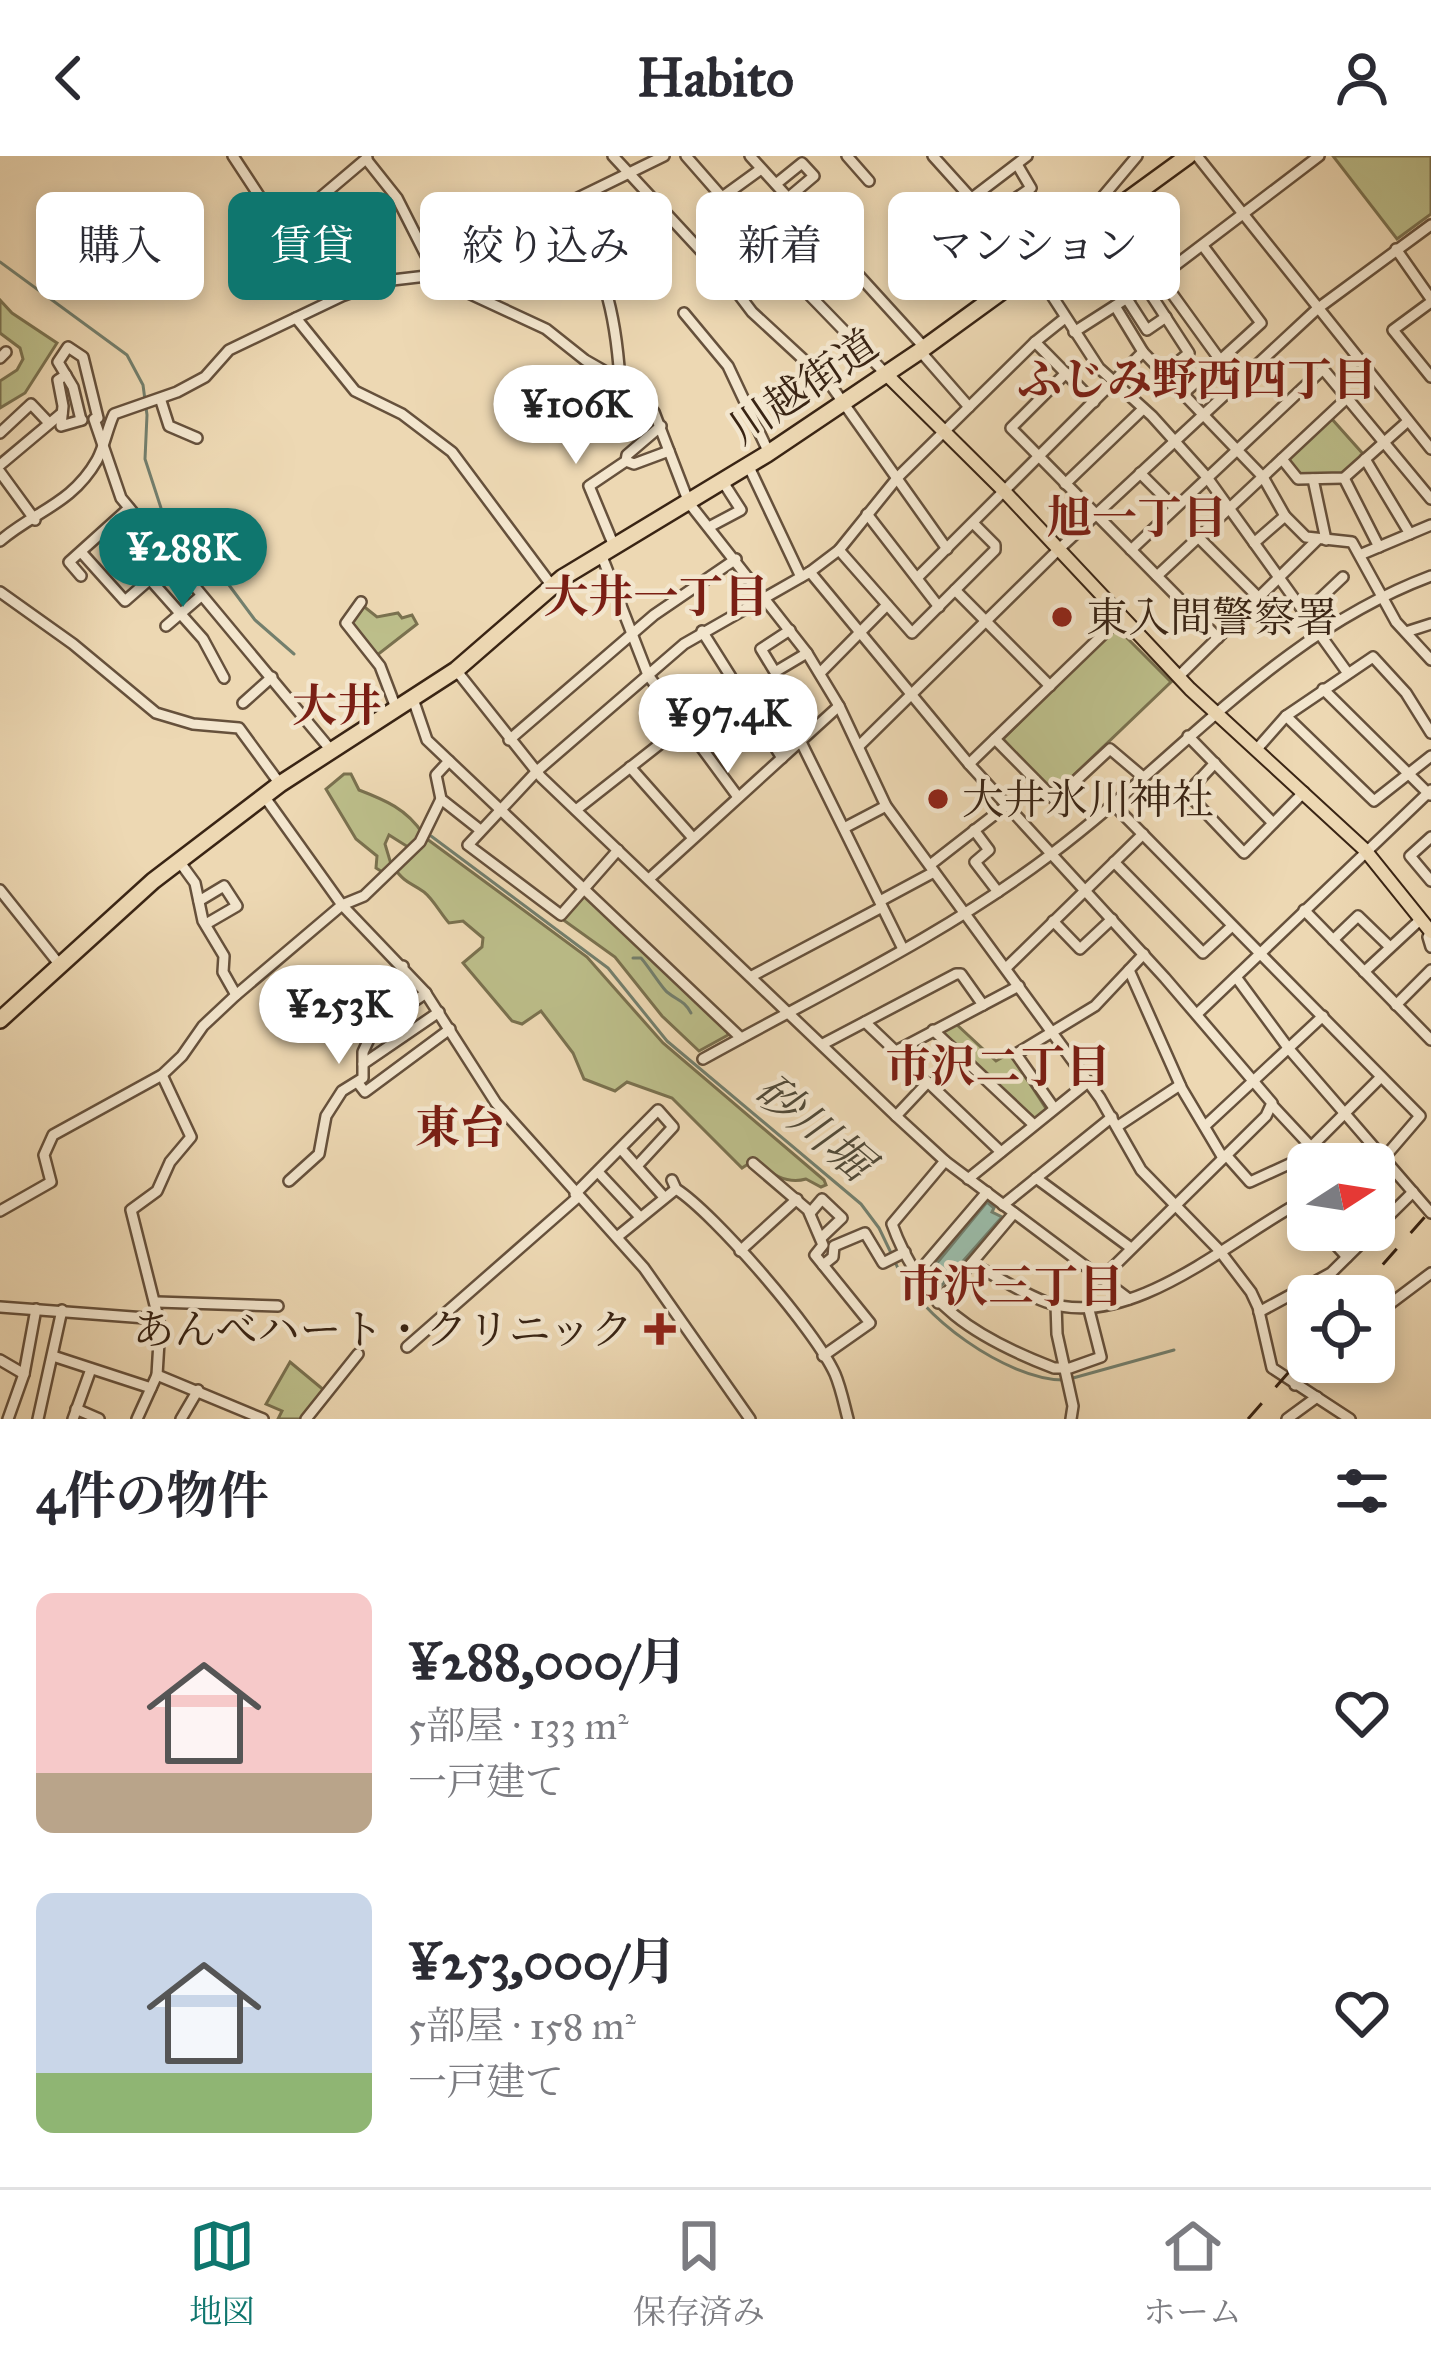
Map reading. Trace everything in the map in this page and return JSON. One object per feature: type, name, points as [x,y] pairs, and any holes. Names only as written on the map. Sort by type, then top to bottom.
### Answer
[{"type":"highway","name":"川越街道","points":[[1141,192],[1193,156]]},
{"type":"highway","name":"川越街道","points":[[0,1020],[179,861],[263,796],[456,670],[552,586],[769,453],[990,300]]},
{"type":"main road","points":[[886,374],[1214,713],[1365,850],[1428,928]]},
{"type":"street","points":[[233,156],[273,217],[315,202],[368,158],[397,198],[420,245]]},
{"type":"street","points":[[613,156],[752,312],[796,349],[844,402],[947,549]]},
{"type":"street","points":[[593,192],[664,156]]},
{"type":"street","points":[[686,156],[716,192]]},
{"type":"street","points":[[750,156],[783,192]]},
{"type":"street","points":[[847,156],[868,181]]},
{"type":"street","points":[[933,156],[966,192]]},
{"type":"street","points":[[981,192],[1027,156]]},
{"type":"street","points":[[1107,192],[1137,156]]},
{"type":"street","points":[[1193,156],[1431,449]]},
{"type":"street","points":[[1180,262],[1319,156]]},
{"type":"street","points":[[776,184],[802,163],[814,176],[795,192]]},
{"type":"street","points":[[1018,166],[1031,188],[1025,192]]},
{"type":"street","points":[[729,192],[761,169]]},
{"type":"street","points":[[859,746],[1059,549],[1317,309],[1431,225]]},
{"type":"street","points":[[1184,394],[1261,323],[1203,245]]},
{"type":"street","points":[[1396,249],[1431,300],[1394,331],[1431,377]]},
{"type":"street","points":[[0,541],[81,483],[114,414],[158,401],[205,377],[229,350],[296,318],[374,284],[420,277]]},
{"type":"street","points":[[864,284],[969,406]]},
{"type":"street","points":[[486,300],[546,329],[620,380],[654,412],[689,502],[820,673],[886,806],[1088,1082],[1142,1170],[1219,1250],[1251,1292],[1274,1372],[1350,1419]]},
{"type":"street","points":[[611,300],[620,380]]},
{"type":"street","points":[[817,300],[886,374]]},
{"type":"street","points":[[1054,300],[1113,384],[1206,476],[1347,672]]},
{"type":"street","points":[[1073,332],[1126,300]]},
{"type":"street","points":[[1128,300],[1147,330],[1166,317]]},
{"type":"street","points":[[1155,300],[1190,353],[1164,373]]},
{"type":"street","points":[[1177,300],[1220,360]]},
{"type":"street","points":[[1115,307],[1143,352],[1263,477],[1285,516],[1306,537],[1352,542],[1406,632],[1431,660]]},
{"type":"street","points":[[684,313],[728,366],[769,453]]},
{"type":"street","points":[[296,318],[355,392],[402,414],[452,452],[552,586]]},
{"type":"street","points":[[618,850],[561,915],[469,848],[479,829],[537,771],[648,675],[702,632],[839,550],[898,477],[1065,318]]},
{"type":"street","points":[[1035,342],[1094,402]]},
{"type":"street","points":[[81,420],[73,387],[65,372],[58,362],[68,347],[83,357],[85,365],[89,383],[98,418],[61,426],[58,380],[65,372],[85,365]]},
{"type":"street","points":[[916,578],[1143,352]]},
{"type":"street","points":[[1131,550],[1323,369],[1431,499]]},
{"type":"street","points":[[1066,373],[1011,428],[1218,638]]},
{"type":"street","points":[[73,387],[89,383]]},
{"type":"street","points":[[1157,576],[1347,398]]},
{"type":"street","points":[[158,401],[169,426],[197,438]]},
{"type":"street","points":[[79,406],[94,402]]},
{"type":"street","points":[[0,433],[31,404],[49,423]]},
{"type":"street","points":[[1065,484],[1143,409]]},
{"type":"street","points":[[34,520],[0,468],[62,413]]},
{"type":"street","points":[[94,419],[112,478],[129,508],[330,749]]},
{"type":"street","points":[[1282,459],[1298,479],[1344,478],[1408,421]]},
{"type":"street","points":[[661,426],[626,461],[589,486],[630,636],[648,675],[738,797]]},
{"type":"street","points":[[626,461],[634,464],[669,451]]},
{"type":"street","points":[[1366,459],[1410,533]]},
{"type":"street","points":[[749,466],[805,574],[1309,1143]]},
{"type":"street","points":[[1140,472],[1174,507]]},
{"type":"street","points":[[1344,478],[1379,547]]},
{"type":"street","points":[[1312,479],[1322,540]]},
{"type":"street","points":[[709,527],[741,510],[723,482]]},
{"type":"street","points":[[81,576],[69,562],[129,508]]},
{"type":"street","points":[[868,514],[939,607]]},
{"type":"street","points":[[1254,543],[1285,516]]},
{"type":"street","points":[[839,550],[911,633],[996,549],[974,523]]},
{"type":"street","points":[[1362,554],[1431,525]]},
{"type":"street","points":[[106,530],[203,639],[224,678]]},
{"type":"street","points":[[1198,538],[1259,598]]},
{"type":"street","points":[[1178,677],[1322,540]]},
{"type":"street","points":[[82,552],[125,601],[149,580]]},
{"type":"street","points":[[509,740],[682,594],[736,560]]},
{"type":"street","points":[[704,1059],[965,914],[1053,853],[1214,713],[1318,632],[1431,575]]},
{"type":"street","points":[[1305,614],[1342,577]]},
{"type":"street","points":[[955,590],[1050,686]]},
{"type":"street","points":[[0,592],[74,644],[156,713],[193,724],[239,728],[280,784]]},
{"type":"street","points":[[166,626],[201,596]]},
{"type":"street","points":[[361,602],[346,623],[380,666],[396,708]]},
{"type":"street","points":[[820,673],[887,605]]},
{"type":"street","points":[[969,764],[1121,616]]},
{"type":"street","points":[[1406,632],[1431,624]]},
{"type":"street","points":[[790,630],[761,650],[775,672],[807,653]]},
{"type":"street","points":[[702,632],[782,758]]},
{"type":"street","points":[[1256,750],[1286,716],[1370,658],[1376,658],[1406,693],[1431,734]]},
{"type":"street","points":[[456,670],[537,771],[896,1116],[968,1179],[1129,1298]]},
{"type":"street","points":[[243,703],[272,676]]},
{"type":"street","points":[[1197,1014],[1430,793],[1323,689]]},
{"type":"street","points":[[412,699],[427,740],[741,1038]]},
{"type":"street","points":[[649,880],[838,706]]},
{"type":"street","points":[[1286,716],[1374,801],[1431,756]]},
{"type":"street","points":[[576,810],[683,725]]},
{"type":"street","points":[[1188,736],[1273,823]]},
{"type":"street","points":[[994,739],[1055,800],[1110,749],[1143,777]]},
{"type":"street","points":[[801,742],[903,949]]},
{"type":"street","points":[[2,1207],[51,1182],[44,1155],[53,1135],[162,1075],[236,995],[342,905],[364,896],[420,842],[441,799],[436,776],[449,761]]},
{"type":"street","points":[[1215,763],[1187,790],[1188,795],[1244,853],[1304,792]]},
{"type":"street","points":[[630,767],[693,838]]},
{"type":"street","points":[[263,796],[342,905],[426,993],[496,1103],[655,1282],[750,1419]]},
{"type":"street","points":[[441,799],[479,829]]},
{"type":"street","points":[[1112,803],[1420,1116],[1395,1143]]},
{"type":"street","points":[[752,976],[881,904],[1007,805]]},
{"type":"street","points":[[844,828],[886,806]]},
{"type":"street","points":[[974,830],[989,850],[974,862],[998,892]]},
{"type":"street","points":[[1006,968],[1143,834]]},
{"type":"street","points":[[1431,837],[1410,856],[1431,881]]},
{"type":"street","points":[[179,861],[195,883],[206,924],[224,956],[223,972],[236,995]]},
{"type":"street","points":[[1114,862],[1203,953],[1232,926]]},
{"type":"street","points":[[199,901],[224,886],[237,906],[206,924]]},
{"type":"street","points":[[0,890],[59,964]]},
{"type":"street","points":[[1304,910],[1431,1040]]},
{"type":"street","points":[[1333,940],[1358,916],[1390,947]]},
{"type":"street","points":[[1053,921],[1080,949],[1112,920]]},
{"type":"street","points":[[1364,972],[1390,947],[1428,928],[1431,947]]},
{"type":"street","points":[[1054,1108],[1016,1054],[1095,1006],[1144,954]]},
{"type":"street","points":[[289,1181],[319,1154],[326,1116],[342,1091],[363,1078],[363,1052],[389,989],[404,966]]},
{"type":"street","points":[[1129,970],[1180,1085],[1224,1157],[1250,1182],[1287,1166]]},
{"type":"street","points":[[1396,1005],[1431,970]]},
{"type":"street","points":[[823,1045],[958,974],[983,1005]]},
{"type":"street","points":[[1236,976],[1366,1143]]},
{"type":"street","points":[[1419,982],[1431,994]]},
{"type":"street","points":[[896,1051],[1019,986]]},
{"type":"street","points":[[376,1028],[426,993]]},
{"type":"street","points":[[363,1064],[439,1012]]},
{"type":"street","points":[[1206,1125],[1323,1016]]},
{"type":"street","points":[[865,1022],[1001,1152]]},
{"type":"street","points":[[358,1083],[364,1092],[450,1028]]},
{"type":"street","points":[[934,1030],[1034,1125]]},
{"type":"street","points":[[137,1419],[157,1375],[159,1319],[131,1210],[157,1191],[170,1162],[191,1137],[162,1075]]},
{"type":"street","points":[[1315,1143],[1382,1077]]},
{"type":"street","points":[[896,1116],[928,1082]]},
{"type":"street","points":[[968,1179],[1088,1082]]},
{"type":"street","points":[[1003,1204],[1115,1121],[1180,1085]]},
{"type":"street","points":[[1102,1278],[1272,1105]]},
{"type":"street","points":[[407,1347],[576,1195],[658,1110],[673,1127],[637,1166]]},
{"type":"street","points":[[621,1149],[664,1198]]},
{"type":"street","points":[[945,1161],[892,1224],[902,1253],[938,1303],[1001,1343],[1065,1371],[1101,1357],[1088,1306]]},
{"type":"street","points":[[753,1163],[810,1213],[823,1245],[815,1255],[870,1323],[823,1356]]},
{"type":"street","points":[[598,1172],[640,1217]]},
{"type":"street","points":[[1395,1176],[1429,1205]]},
{"type":"street","points":[[1036,1178],[1131,1248]]},
{"type":"street","points":[[616,1237],[674,1185],[779,1293],[834,1370],[848,1419]]},
{"type":"street","points":[[916,1276],[987,1192]]},
{"type":"street","points":[[1259,1312],[1313,1285],[1413,1192]]},
{"type":"street","points":[[740,1251],[797,1199]]},
{"type":"street","points":[[810,1213],[822,1199],[842,1218],[821,1238]]},
{"type":"street","points":[[971,1264],[1056,1304],[1088,1306],[1151,1293],[1287,1210]]},
{"type":"street","points":[[938,1303],[1014,1213]]},
{"type":"street","points":[[823,1265],[833,1257],[834,1246],[865,1233],[886,1262],[902,1253]]},
{"type":"street","points":[[1341,1251],[1347,1257]]},
{"type":"street","points":[[1395,1300],[1428,1275],[1431,1289]]},
{"type":"street","points":[[157,1302],[278,1306]]},
{"type":"street","points":[[1056,1304],[1071,1419]]},
{"type":"street","points":[[8,1419],[24,1374],[36,1309]]},
{"type":"street","points":[[1,1311],[62,1310],[159,1319]]},
{"type":"street","points":[[38,1419],[62,1310]]},
{"type":"street","points":[[306,1419],[358,1354]]},
{"type":"street","points":[[53,1356],[151,1388]]},
{"type":"street","points":[[0,1360],[24,1374]]},
{"type":"street","points":[[91,1369],[75,1414],[99,1419]]},
{"type":"street","points":[[157,1375],[263,1419]]},
{"type":"street","points":[[182,1419],[198,1390]]},
{"type":"street","points":[[1287,1419],[1317,1397]]},
{"type":"street","points":[[222,1419],[230,1404]]},
{"type":"green space","points":[[1333,156],[1431,156],[1431,214],[1397,239]]},
{"type":"green space","points":[[0,300],[57,343],[25,393],[0,408],[0,381],[17,370],[23,359],[20,348],[0,333]]},
{"type":"green space","points":[[1331,418],[1364,455],[1343,475],[1301,476],[1287,460]]},
{"type":"green space","points":[[362,605],[377,617],[412,615],[417,624],[376,656],[350,625]]},
{"type":"green space","points":[[1116,627],[1171,682],[1054,794],[1003,739]]},
{"type":"green space","points":[[344,774],[351,774],[359,790],[403,812],[423,834],[408,847],[389,835],[385,844],[391,864],[384,873],[376,868],[377,856],[356,839],[326,789]]},
{"type":"green space","points":[[427,839],[587,957],[663,1043],[826,1185],[785,1179],[754,1160],[742,1168],[672,1098],[627,1082],[615,1091],[584,1079],[573,1053],[541,1011],[522,1024],[512,1021],[463,963],[482,947],[483,938],[463,921],[449,923],[427,895],[394,868]]},
{"type":"green space","points":[[582,893],[728,1035],[699,1051],[662,1016],[615,957],[562,919]]},
{"type":"green space","points":[[955,1023],[996,1061],[1010,1053],[1047,1110],[1035,1120],[941,1031]]},
{"type":"green space","points":[[290,1362],[325,1391],[303,1419],[278,1419],[282,1411],[266,1404]]},
{"type":"shaded area","points":[[987,1202],[1002,1217],[934,1294],[923,1280]]},
{"type":"waterway","name":"砂川堀","points":[[0,262],[127,355],[143,385],[145,459],[161,508],[191,550],[220,573],[255,620],[294,654]]},
{"type":"waterway","name":"砂川堀","points":[[431,836],[608,968],[667,1041],[861,1204],[892,1255]]},
{"type":"waterway","points":[[633,958],[641,958],[665,990],[691,1013]]},
{"type":"waterway","name":"砂川堀","points":[[896,1264],[923,1304],[966,1341],[1016,1369],[1063,1380]]},
{"type":"waterway","name":"砂川堀","points":[[1073,1378],[1174,1350]]},
{"type":"railway","points":[[1374,1275],[1431,1210]]},
{"type":"railway","points":[[1248,1419],[1287,1374]]},
{"type":"place","name":"東入間警察署","points":[[1062,617]]},
{"type":"place","name":"大井氷川神社","points":[[938,799]]},
{"type":"place","name":"あんべハート・クリニック","points":[[660,1329]]},
{"type":"district","name":"ふじみ野西四丁目","points":[[1197,379]]},
{"type":"district","name":"旭一丁目","points":[[1137,517]]},
{"type":"district","name":"大井一丁目","points":[[656,596]]},
{"type":"district","name":"大井","points":[[337,705]]},
{"type":"district","name":"市沢二丁目","points":[[998,1066]]},
{"type":"district","name":"東台","points":[[460,1127]]},
{"type":"district","name":"市沢三丁目","points":[[1011,1286]]}]
